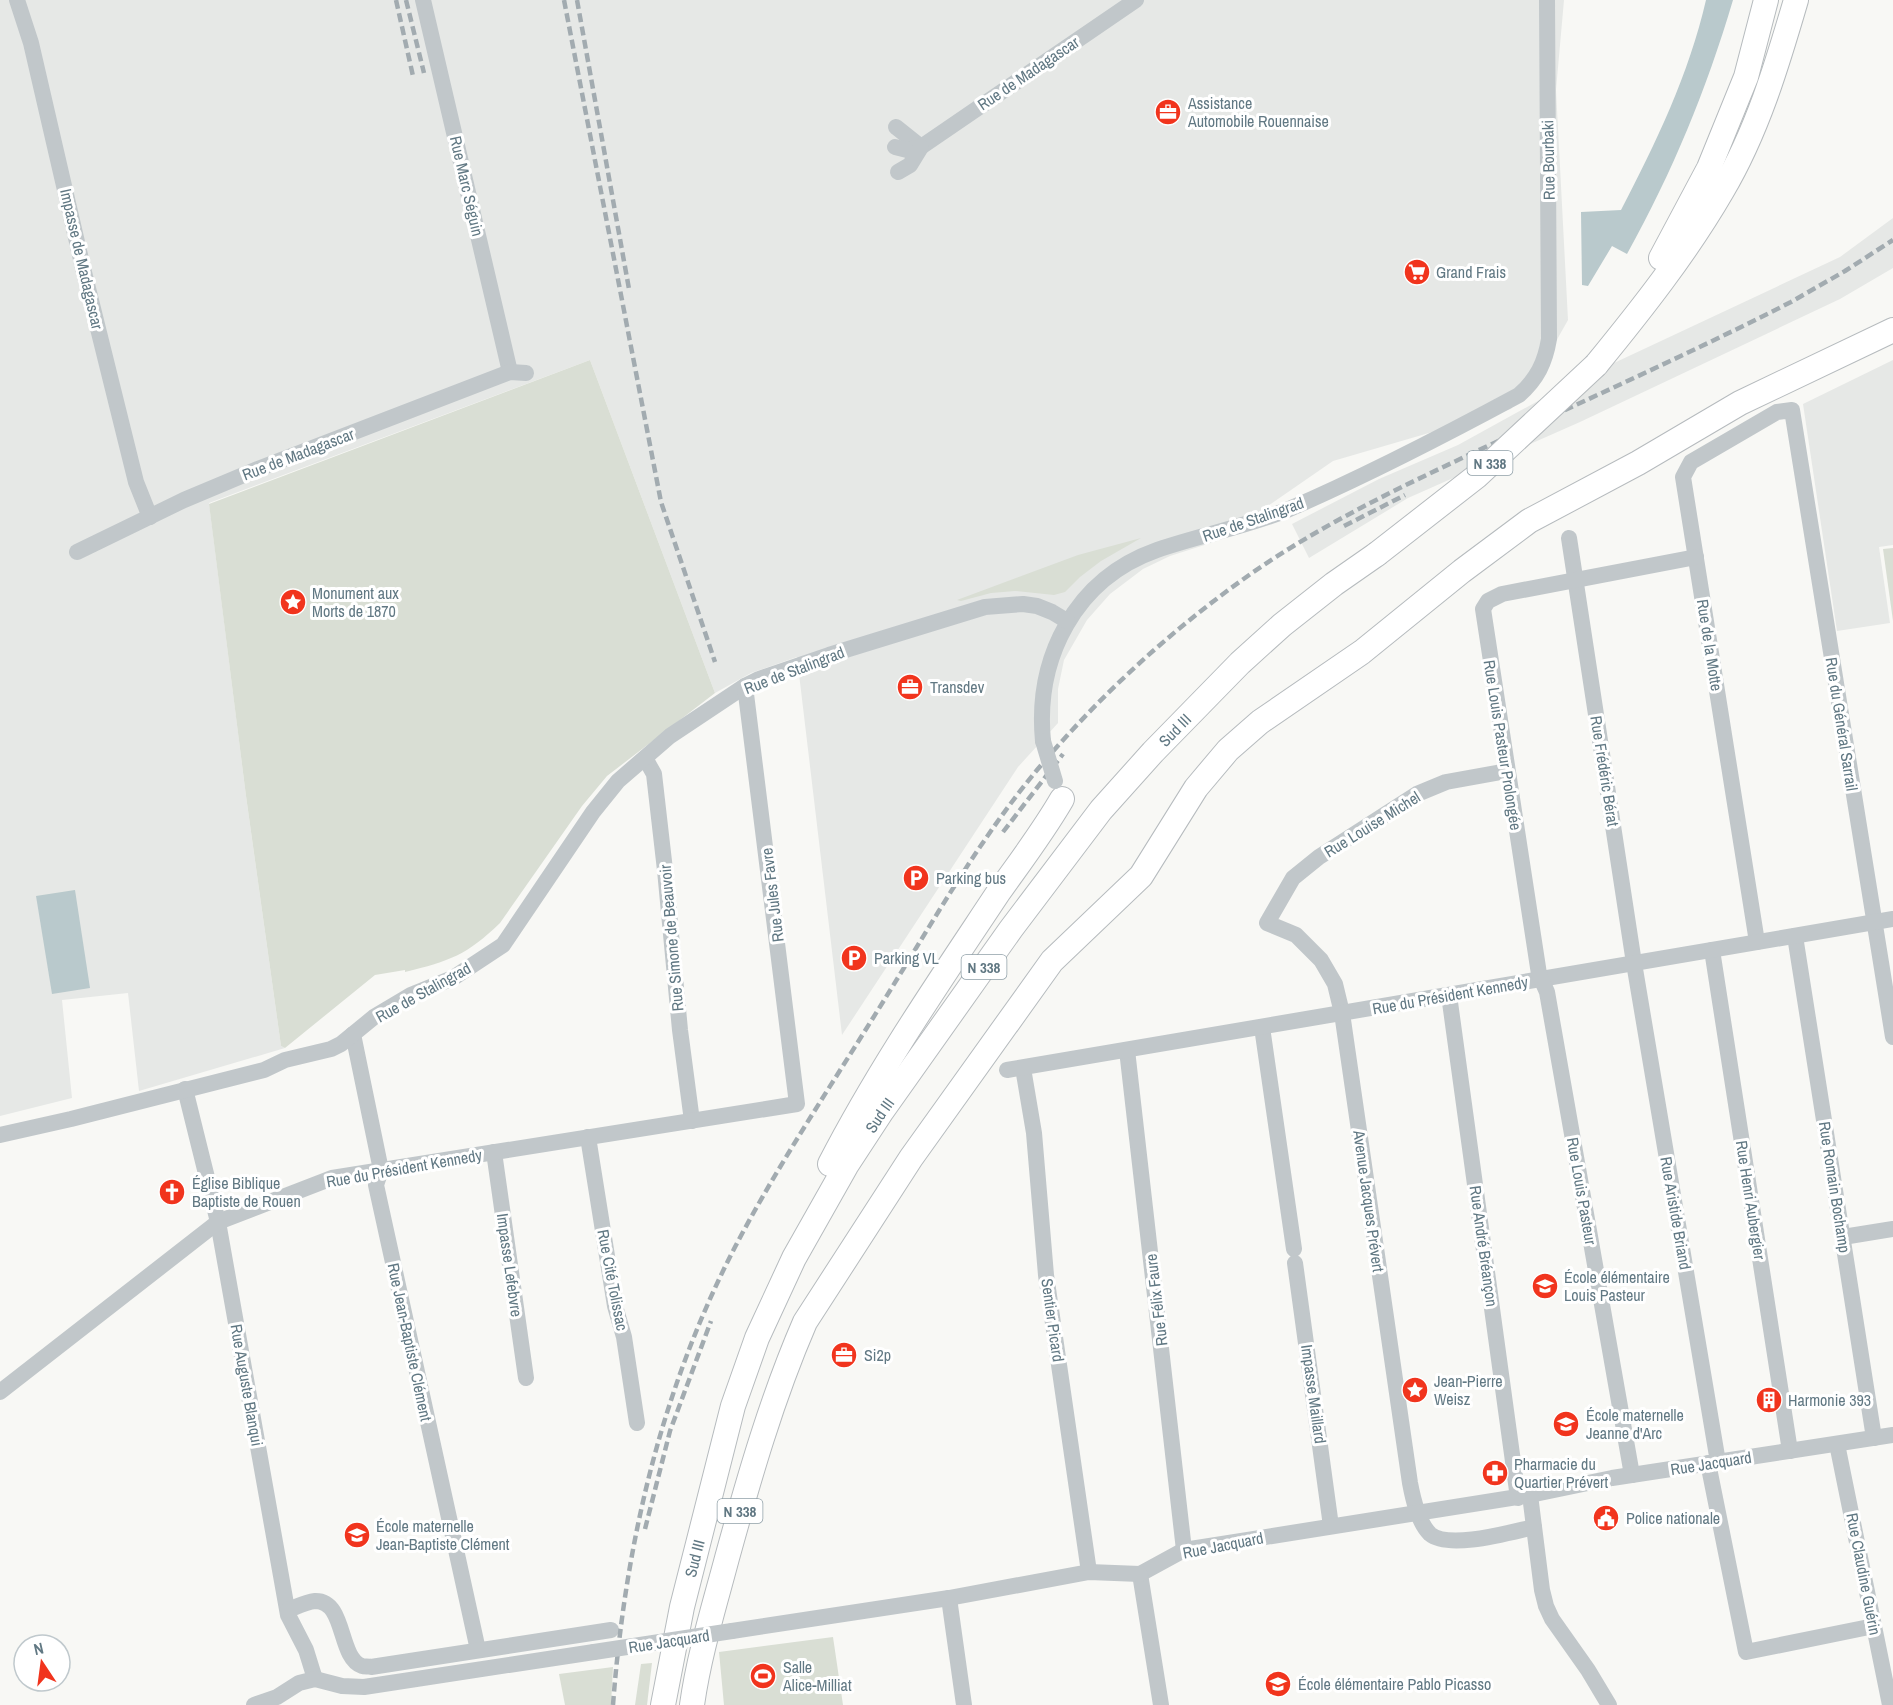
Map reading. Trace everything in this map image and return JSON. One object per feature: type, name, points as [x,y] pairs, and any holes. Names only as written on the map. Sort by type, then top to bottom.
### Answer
[{"type":"highway","points":[[1596,365],[1623,316],[1670,245],[1709,168],[1746,77],[1766,0]]},
{"type":"highway","name":"N 338","points":[[1596,365],[1670,273],[1723,190],[1746,144],[1774,74],[1796,0]]},
{"type":"highway","name":"Sud III","points":[[692,1705],[697,1670],[745,1494],[793,1349],[805,1322],[911,1158],[1052,961],[1141,876],[1196,788],[1228,750],[1269,716],[1362,652],[1462,571],[1529,521],[1638,463],[1740,403],[1893,330]]},
{"type":"highway","name":"Sud III","points":[[663,1705],[682,1607],[733,1406],[757,1338],[794,1258],[846,1166],[882,1111],[1011,929],[1101,810],[1153,752],[1240,663],[1282,625],[1477,476],[1596,365]]},
{"type":"highway","points":[[794,1258],[813,1198],[867,1095],[999,892],[1050,820],[1059,790]]},
{"type":"street","name":"Impasse de Madagascar","points":[[17,0],[32,44],[83,268],[136,482],[150,517]]},
{"type":"street","name":"Rue Marc Séguin","points":[[423,0],[518,373]]},
{"type":"street","name":"Rue de Madagascar","points":[[898,172],[910,165],[921,147],[1136,0]]},
{"type":"street","name":"Rue Bourbaki","points":[[1547,0],[1550,320]]},
{"type":"street","points":[[896,127],[921,147]]},
{"type":"street","points":[[895,147],[907,150],[921,147]]},
{"type":"street","name":"Rue de Stalingrad","points":[[0,1135],[264,1070],[285,1060],[331,1049],[341,1044],[374,1017],[411,995],[453,978],[504,945],[593,812],[618,781],[670,736],[745,686],[829,655],[985,608],[1023,604],[1037,606],[1067,621],[1076,608],[1096,589],[1118,570],[1139,558],[1156,550],[1260,520],[1301,504],[1520,395],[1541,370],[1547,351],[1550,320]]},
{"type":"street","name":"Rue de Madagascar","points":[[76,552],[258,469],[518,373]]},
{"type":"street","name":"Rue de la Motte","points":[[1757,942],[1683,477],[1690,462],[1778,412],[1792,410]]},
{"type":"street","name":"Rue du Général Sarrail","points":[[1792,410],[1893,1037]]},
{"type":"street","name":"Rue Frédéric Bérat","points":[[1569,538],[1634,963]]},
{"type":"street","points":[[1576,579],[1696,557]]},
{"type":"street","name":"Rue Louis Pasteur Prolongée","points":[[1540,980],[1483,609],[1488,601],[1502,594],[1576,579]]},
{"type":"street","points":[[1059,790],[1043,741],[1041,706],[1054,650],[1067,621]]},
{"type":"street","name":"Rue Jules Favre","points":[[745,686],[797,1104]]},
{"type":"street","name":"Rue Simone de Beauvoir","points":[[645,758],[654,774],[680,1030],[692,1120]]},
{"type":"street","name":"Rue Louise Michel","points":[[1267,923],[1293,878],[1319,857],[1417,794],[1446,782],[1507,771]]},
{"type":"street","name":"Rue du Président Kennedy","points":[[1015,1069],[1893,919]]},
{"type":"street","name":"Avenue Jacques Prévert","points":[[1267,923],[1296,935],[1321,960],[1335,984],[1342,1013],[1408,1471],[1418,1512],[1428,1532],[1436,1538],[1446,1540],[1482,1537],[1534,1527]]},
{"type":"street","name":"Rue Romain Bochamp","points":[[1795,936],[1874,1438]]},
{"type":"street","name":"Rue Henri Aubergier","points":[[1712,950],[1790,1451]]},
{"type":"street","name":"Rue Aristide Briand","points":[[1634,963],[1713,1463],[1746,1652],[1874,1626]]},
{"type":"street","name":"Rue Louis Pasteur","points":[[1540,980],[1547,992],[1632,1475]]},
{"type":"street","name":"Rue André Bréançon","points":[[1449,995],[1524,1497]]},
{"type":"street","name":"Impasse Maillard","points":[[1262,1027],[1331,1526]]},
{"type":"street","name":"Rue Jean-Baptiste Clément","points":[[353,1034],[381,1170],[376,1185],[478,1650]]},
{"type":"street","name":"Rue Félix Faure","points":[[1127,1050],[1184,1550]]},
{"type":"street","name":"Sentier Picard","points":[[1015,1069],[1034,1133],[1046,1275],[1089,1572]]},
{"type":"street","name":"Rue Auguste Blanqui","points":[[185,1089],[218,1222],[288,1610],[306,1650],[315,1679]]},
{"type":"street","name":"Rue du Président Kennedy","points":[[0,1392],[218,1222],[332,1178],[797,1104]]},
{"type":"street","name":"Rue Cité Tolissac","points":[[588,1137],[615,1306],[624,1337],[637,1423]]},
{"type":"street","name":"Impasse Lefebvre","points":[[494,1152],[526,1378]]},
{"type":"street","points":[[1843,1237],[1893,1229]]},
{"type":"street","name":"Rue Jacquard","points":[[1524,1497],[1632,1475],[1893,1435]]},
{"type":"street","name":"Rue Claudine Guérin","points":[[1837,1444],[1890,1705]]},
{"type":"street","points":[[1418,1512],[1524,1497],[1534,1527],[1546,1606],[1552,1619],[1588,1670],[1609,1705]]},
{"type":"street","name":"Rue Jacquard","points":[[315,1679],[342,1686],[364,1688],[949,1598],[1089,1572],[1140,1574],[1184,1550],[1418,1512]]},
{"type":"street","points":[[1140,1574],[1161,1705]]},
{"type":"street","points":[[949,1598],[964,1705]]},
{"type":"street","points":[[288,1610],[316,1601],[326,1604],[333,1611],[353,1660],[361,1666],[611,1630]]},
{"type":"street","points":[[1588,1670],[1620,1705]]},
{"type":"street","points":[[254,1705],[277,1697],[299,1683],[315,1679]]},
{"type":"shaded area","points":[[0,0],[1564,0],[1556,90],[1568,320],[1541,368],[1511,409],[1333,461],[1217,541],[1170,556],[1143,569],[1110,594],[1087,620],[1064,660],[1058,689],[1058,723],[1018,767],[842,1035],[797,657],[751,673],[715,693],[590,360],[209,503],[246,796],[281,1046],[285,1048],[139,1091],[128,993],[62,1000],[72,1098],[0,1116]]},
{"type":"shaded area","points":[[1706,0],[1733,0],[1712,66],[1674,161],[1627,254],[1612,246],[1588,286],[1582,285],[1581,212],[1621,210],[1647,159],[1681,81]]},
{"type":"shaded area","points":[[1893,218],[1893,268],[1840,299],[1580,422],[1408,498],[1309,558],[1292,524],[1379,479],[1458,445],[1567,385],[1840,257]]},
{"type":"shaded area","points":[[590,360],[715,693],[607,776],[582,806],[500,923],[478,943],[434,964],[405,972],[405,970],[375,975],[285,1048],[281,1046],[246,796],[209,504]]},
{"type":"shaded area","points":[[1893,360],[1893,545],[1879,547],[1890,623],[1837,631],[1803,404]]},
{"type":"shaded area","points":[[1141,538],[1101,561],[1065,592],[1054,595],[1015,591],[957,600],[1078,555]]},
{"type":"shaded area","points":[[1893,548],[1893,621],[1883,549]]},
{"type":"shaded area","points":[[75,890],[90,988],[52,994],[36,896]]},
{"type":"shaded area","points":[[833,1637],[843,1705],[724,1705],[719,1652]]},
{"type":"shaded area","points":[[652,1663],[647,1705],[635,1705],[641,1664]]},
{"type":"shaded area","points":[[613,1667],[611,1705],[565,1705],[559,1674]]},
{"type":"railway","points":[[396,0],[413,76]]},
{"type":"railway","points":[[406,0],[424,73]]},
{"type":"railway","points":[[564,0],[661,502],[715,662]]},
{"type":"railway","points":[[577,0],[629,289]]},
{"type":"railway","points":[[613,1705],[619,1645],[637,1527],[667,1413],[686,1356],[709,1301],[770,1183],[958,881],[1016,797],[1061,742],[1112,689],[1165,640],[1222,594],[1309,536],[1430,473],[1680,357],[1791,302],[1893,240]]},
{"type":"railway","points":[[1344,526],[1405,495]]},
{"type":"railway","points":[[1003,832],[1063,754]]},
{"type":"railway","points":[[645,1529],[670,1431],[711,1321]]},
{"type":"place","name":"Assistance Automobile Rouennaise","points":[[1168,112]]},
{"type":"place","name":"Grand Frais","points":[[1417,272]]},
{"type":"place","name":"Monument aux Morts de 1870","points":[[293,602]]},
{"type":"place","name":"Transdev","points":[[910,687]]},
{"type":"place","name":"Parking bus","points":[[916,878]]},
{"type":"place","name":"Parking VL","points":[[854,958]]},
{"type":"place","name":"Église Biblique Baptiste de Rouen","points":[[172,1192]]},
{"type":"place","name":"École élémentaire Louis Pasteur","points":[[1545,1286]]},
{"type":"place","name":"Si2p","points":[[844,1355]]},
{"type":"place","name":"Jean-Pierre Weisz","points":[[1415,1390]]},
{"type":"place","name":"Harmonie 393","points":[[1769,1400]]},
{"type":"place","name":"École maternelle Jeanne d'Arc","points":[[1566,1424]]},
{"type":"place","name":"Pharmacie du Quartier Prévert","points":[[1495,1473]]},
{"type":"place","name":"Police nationale","points":[[1606,1518]]},
{"type":"place","name":"École maternelle Jean-Baptiste Clément","points":[[357,1535]]},
{"type":"place","name":"Salle Alice-Milliat","points":[[763,1676]]},
{"type":"place","name":"École élémentaire Pablo Picasso","points":[[1278,1684]]}]
